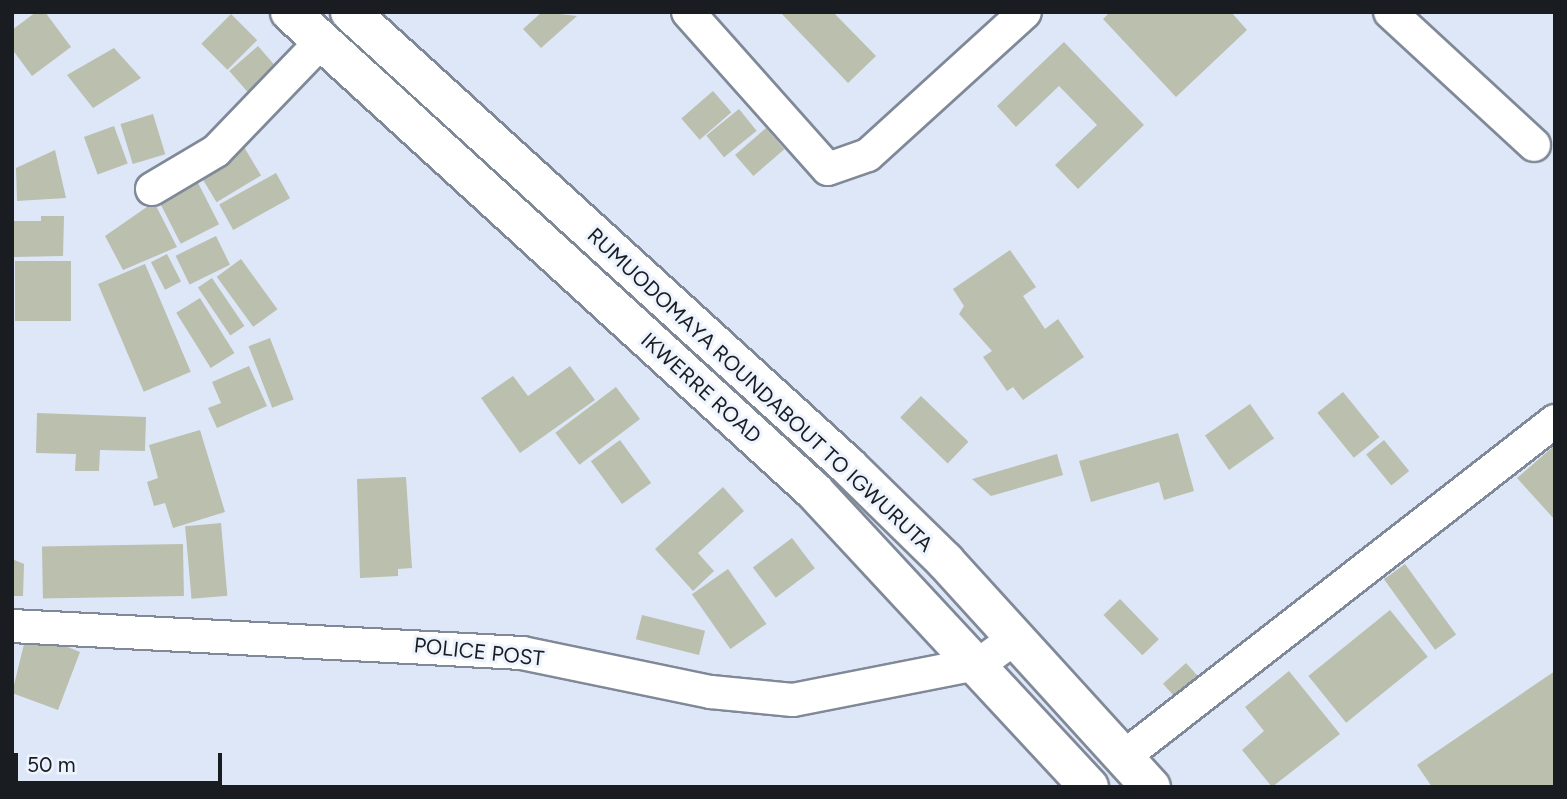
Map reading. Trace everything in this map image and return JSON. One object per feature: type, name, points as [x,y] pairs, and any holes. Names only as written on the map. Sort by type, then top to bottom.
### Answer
[{"type":"main road","name":"IKWERRE ROAD","points":[[290,12],[814,491],[981,663],[1089,787]]},
{"type":"main road","name":"RUMUODOMAYA ROUNDABOUT TO IGWURUTA","points":[[350,12],[838,457],[1016,637],[1126,755],[1150,787]]},
{"type":"street","points":[[688,12],[828,169],[868,155],[1025,12]]},
{"type":"street","points":[[1390,12],[1534,145]]},
{"type":"street","points":[[152,189],[216,150],[322,41]]},
{"type":"street","points":[[1126,755],[1555,421]]},
{"type":"street","name":"POLICE POST","points":[[12,626],[522,653],[711,692],[793,700],[981,663]]},
{"type":"street","points":[[981,663],[1016,637]]},
{"type":"building","points":[[36,12],[45,12],[71,47],[32,76],[12,49],[12,30]]},
{"type":"building","points":[[542,12],[577,16],[541,48],[523,29]]},
{"type":"building","points":[[780,12],[833,12],[876,56],[848,83]]},
{"type":"building","points":[[1110,12],[1231,12],[1247,30],[1176,97],[1103,19]]},
{"type":"building","points":[[231,14],[257,40],[227,70],[201,44]]},
{"type":"building","points":[[1064,42],[1144,125],[1078,189],[1055,165],[1097,125],[1059,86],[1016,127],[997,106]]},
{"type":"building","points":[[258,46],[280,71],[251,96],[229,71]]},
{"type":"building","points":[[114,48],[141,78],[93,108],[67,75]]},
{"type":"building","points":[[713,91],[731,112],[700,140],[681,119]]},
{"type":"building","points":[[739,109],[757,131],[724,157],[706,135]]},
{"type":"building","points":[[153,114],[165,154],[133,164],[120,124]]},
{"type":"building","points":[[114,126],[128,164],[98,175],[84,137]]},
{"type":"building","points":[[766,128],[784,149],[753,176],[735,155]]},
{"type":"building","points":[[241,142],[261,175],[217,202],[196,169]]},
{"type":"building","points":[[55,150],[66,198],[17,201],[16,168]]},
{"type":"building","points":[[276,173],[290,198],[233,230],[219,205]]},
{"type":"building","points":[[195,177],[219,224],[181,244],[157,197]]},
{"type":"building","points":[[154,202],[177,247],[123,270],[105,236]]},
{"type":"building","points":[[41,216],[64,216],[63,256],[13,257],[14,221],[41,221]]},
{"type":"building","points":[[216,236],[230,265],[190,284],[176,256]]},
{"type":"building","points":[[1010,250],[1036,287],[1023,296],[1045,329],[1058,319],[1084,357],[1023,400],[1013,387],[1007,391],[983,357],[992,351],[959,314],[964,306],[953,289]]},
{"type":"building","points":[[167,254],[181,282],[165,290],[151,262]]},
{"type":"building","points":[[241,259],[277,309],[253,327],[217,277]]},
{"type":"building","points":[[15,261],[71,261],[71,321],[15,321]]},
{"type":"building","points":[[145,264],[191,372],[144,392],[98,284]]},
{"type":"building","points":[[212,278],[244,326],[230,336],[198,288]]},
{"type":"building","points":[[200,298],[234,353],[211,368],[176,313]]},
{"type":"building","points":[[270,338],[294,400],[272,408],[249,346]]},
{"type":"building","points":[[249,366],[267,406],[217,428],[208,408],[221,403],[212,382]]},
{"type":"building","points":[[570,366],[595,400],[520,453],[481,398],[513,376],[528,396]]},
{"type":"building","points":[[616,387],[640,419],[579,465],[555,433]]},
{"type":"building","points":[[1343,392],[1380,437],[1354,458],[1317,413]]},
{"type":"building","points":[[921,396],[968,442],[948,463],[900,418]]},
{"type":"building","points":[[1250,404],[1274,438],[1229,470],[1205,436]]},
{"type":"building","points":[[37,413],[146,417],[145,451],[100,450],[99,471],[75,471],[76,454],[36,453]]},
{"type":"building","points":[[200,430],[225,512],[173,528],[165,503],[154,506],[147,482],[158,478],[149,445]]},
{"type":"building","points":[[1178,433],[1194,491],[1164,500],[1159,482],[1091,502],[1079,461]]},
{"type":"building","points":[[620,440],[651,483],[622,504],[591,461]]},
{"type":"building","points":[[1384,440],[1409,471],[1391,486],[1366,454]]},
{"type":"building","points":[[1555,445],[1555,520],[1517,478]]},
{"type":"building","points":[[1057,454],[1063,475],[991,496],[972,479]]},
{"type":"building","points":[[406,477],[412,568],[398,569],[398,576],[360,578],[357,479]]},
{"type":"building","points":[[723,487],[744,511],[698,553],[714,571],[693,591],[655,549]]},
{"type":"building","points":[[221,523],[227,596],[191,599],[185,526]]},
{"type":"building","points":[[792,538],[815,568],[776,598],[753,567]]},
{"type":"building","points":[[183,544],[184,596],[43,598],[42,546]]},
{"type":"building","points":[[12,559],[24,564],[23,596],[12,596]]},
{"type":"building","points":[[1405,564],[1456,634],[1435,650],[1384,579]]},
{"type":"building","points":[[728,569],[766,624],[730,649],[692,594]]},
{"type":"building","points":[[1120,599],[1159,639],[1142,655],[1103,615]]},
{"type":"building","points":[[1390,610],[1428,657],[1346,723],[1308,676]]},
{"type":"building","points":[[642,615],[705,631],[699,655],[636,639]]},
{"type":"building","points":[[48,639],[80,652],[58,710],[12,693],[25,640]]},
{"type":"building","points":[[1186,663],[1204,683],[1181,704],[1163,684]]},
{"type":"building","points":[[1289,671],[1340,734],[1272,787],[1242,750],[1264,731],[1245,707]]},
{"type":"building","points":[[1555,671],[1555,787],[1432,787],[1417,765]]}]
